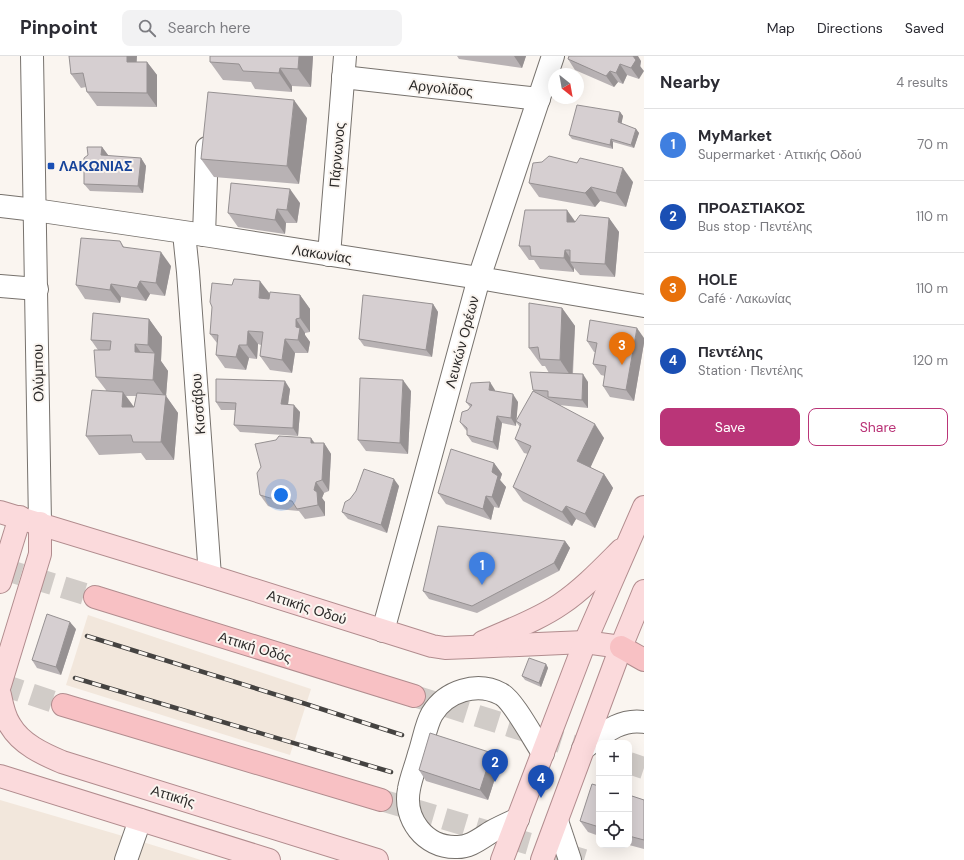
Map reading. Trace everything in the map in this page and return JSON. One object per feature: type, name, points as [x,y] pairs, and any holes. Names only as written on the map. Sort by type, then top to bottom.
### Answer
[{"type":"highway","name":"Αττική Οδός","points":[[96,597],[414,696]]},
{"type":"highway","points":[[621,647],[644,660]]},
{"type":"highway","points":[[63,705],[381,800]]},
{"type":"main road","points":[[502,860],[585,642],[644,506]]},
{"type":"main road","name":"Αττικής Οδού","points":[[20,517],[432,646],[445,648],[585,642],[621,647]]},
{"type":"main road","points":[[0,582],[20,517]]},
{"type":"main road","name":"Ολύμπου","points":[[0,685],[40,554],[20,517]]},
{"type":"main road","points":[[471,647],[561,605],[583,587],[629,542]]},
{"type":"main road","points":[[542,860],[621,647],[644,591]]},
{"type":"main road","name":"Αττικής","points":[[0,695],[9,725],[16,734],[42,753],[62,762],[377,860]]},
{"type":"main road","points":[[0,776],[269,860]]},
{"type":"main road","points":[[140,820],[151,789]]},
{"type":"street","name":"Ολύμπου","points":[[20,517],[37,289],[32,56]]},
{"type":"street","name":"Λευκών Ορέων","points":[[383,631],[479,278],[553,56]]},
{"type":"street","name":"Αργολίδος","points":[[344,66],[539,99]]},
{"type":"street","name":"Πάρνωνος","points":[[329,255],[344,66]]},
{"type":"street","name":"Κισσάβου","points":[[207,148],[188,272],[210,576]]},
{"type":"street","name":"Λακωνίας","points":[[0,206],[35,210],[479,278],[644,306]]},
{"type":"street","points":[[0,286],[37,289]]},
{"type":"street","points":[[518,819],[492,832],[473,844],[456,847],[439,844],[429,840],[422,834],[411,817],[408,805],[408,790],[432,715],[440,703],[455,693],[471,688],[485,688],[502,694],[514,707],[543,753]]},
{"type":"street","points":[[583,749],[614,726],[636,721],[644,722]]},
{"type":"street","points":[[126,860],[140,820]]},
{"type":"street","points":[[557,821],[570,860]]},
{"type":"shaded area","points":[[88,615],[311,689],[290,755],[66,685]]},
{"type":"shaded area","points":[[0,800],[133,839],[201,860],[0,860]]},
{"type":"building","points":[[69,56],[127,56],[127,62],[147,62],[147,93],[87,92],[83,73],[71,74]]},
{"type":"building","points":[[210,56],[299,56],[298,69],[280,68],[279,73],[243,71],[239,64],[210,62]]},
{"type":"building","points":[[569,56],[633,56],[636,60],[631,68],[620,64],[616,73],[610,71],[606,76],[568,59]]},
{"type":"building","points":[[208,92],[294,100],[287,166],[201,159]]},
{"type":"building","points":[[577,105],[620,112],[618,122],[636,129],[631,145],[611,139],[610,145],[569,135]]},
{"type":"building","points":[[87,147],[102,147],[101,155],[141,158],[138,186],[84,184],[84,158],[88,155]]},
{"type":"building","points":[[549,156],[577,163],[580,158],[623,168],[616,193],[591,187],[585,193],[529,183],[533,163],[542,162]]},
{"type":"building","points":[[231,183],[290,189],[287,210],[277,209],[275,220],[228,213]]},
{"type":"building","points":[[525,210],[567,210],[567,222],[575,222],[580,215],[609,218],[605,264],[570,262],[570,250],[565,250],[564,258],[531,256],[530,246],[519,246]]},
{"type":"building","points":[[81,238],[120,241],[123,247],[161,252],[156,283],[140,281],[137,288],[111,284],[110,290],[76,285]]},
{"type":"building","points":[[234,279],[260,281],[259,298],[269,299],[270,292],[300,295],[300,318],[296,319],[296,327],[300,328],[298,340],[285,339],[282,360],[260,356],[263,332],[248,331],[247,345],[239,345],[236,357],[216,355],[218,335],[210,334],[212,307],[210,302],[212,283],[232,285]]},
{"type":"building","points":[[363,295],[433,304],[426,350],[359,339]]},
{"type":"building","points":[[529,303],[562,308],[560,360],[540,359],[538,347],[529,348]]},
{"type":"building","points":[[93,313],[149,319],[148,345],[135,344],[135,352],[155,353],[153,380],[96,377],[94,350],[110,350],[111,341],[91,340]]},
{"type":"building","points":[[590,320],[637,328],[626,390],[603,386],[606,366],[593,364],[597,343],[587,341]]},
{"type":"building","points":[[530,372],[583,374],[582,400],[548,397],[548,391],[533,390]]},
{"type":"building","points":[[360,378],[403,380],[400,443],[358,440]]},
{"type":"building","points":[[216,379],[285,381],[281,404],[294,405],[293,428],[234,425],[236,403],[216,402]]},
{"type":"building","points":[[490,382],[489,390],[513,394],[511,418],[497,416],[493,442],[467,435],[467,428],[460,422],[462,412],[468,410],[472,405],[466,402],[471,383]]},
{"type":"building","points":[[92,390],[123,392],[122,407],[134,407],[137,393],[166,395],[161,442],[133,442],[131,435],[86,436]]},
{"type":"building","points":[[533,391],[595,424],[577,461],[604,474],[585,514],[566,506],[562,512],[513,487],[531,446],[515,439],[521,424],[516,421]]},
{"type":"building","points":[[279,436],[311,438],[311,443],[324,443],[322,480],[316,482],[314,490],[317,492],[318,505],[297,509],[292,501],[260,495],[257,473],[261,467],[255,444],[276,440]]},
{"type":"building","points":[[451,449],[494,463],[492,472],[498,476],[492,497],[486,496],[483,509],[438,493]]},
{"type":"building","points":[[364,469],[394,479],[381,525],[342,512],[345,502],[350,499],[356,491]]},
{"type":"building","points":[[438,526],[565,541],[554,563],[472,606],[423,591]]},
{"type":"building","points":[[47,614],[70,622],[56,667],[32,660]]},
{"type":"building","points":[[529,658],[546,664],[539,683],[522,676]]},
{"type":"building","points":[[430,733],[492,753],[480,790],[419,770]]},
{"type":"building","points":[[592,784],[596,785],[596,826],[580,821]]},
{"type":"building","points":[[632,796],[644,800],[644,840],[632,837]]},
{"type":"tunnel","points":[[0,568],[95,597]]},
{"type":"tunnel","points":[[0,684],[63,705]]},
{"type":"tunnel","points":[[414,696],[596,753]]},
{"type":"tunnel","points":[[632,764],[644,768]]},
{"type":"tunnel","points":[[381,800],[584,860]]},
{"type":"railway","points":[[87,636],[402,735]]},
{"type":"railway","points":[[75,678],[391,772]]},
{"type":"place","name":"ΛΑΚΩΝΙΑΣ","points":[[51,166]]},
{"type":"place","name":"HOLE","points":[[622,365]]},
{"type":"place","name":"MyMarket","points":[[482,585]]},
{"type":"place","name":"ΠΡΟΑΣΤΙΑΚΟΣ","points":[[495,782]]},
{"type":"place","name":"Πεντέλης","points":[[541,798]]}]
